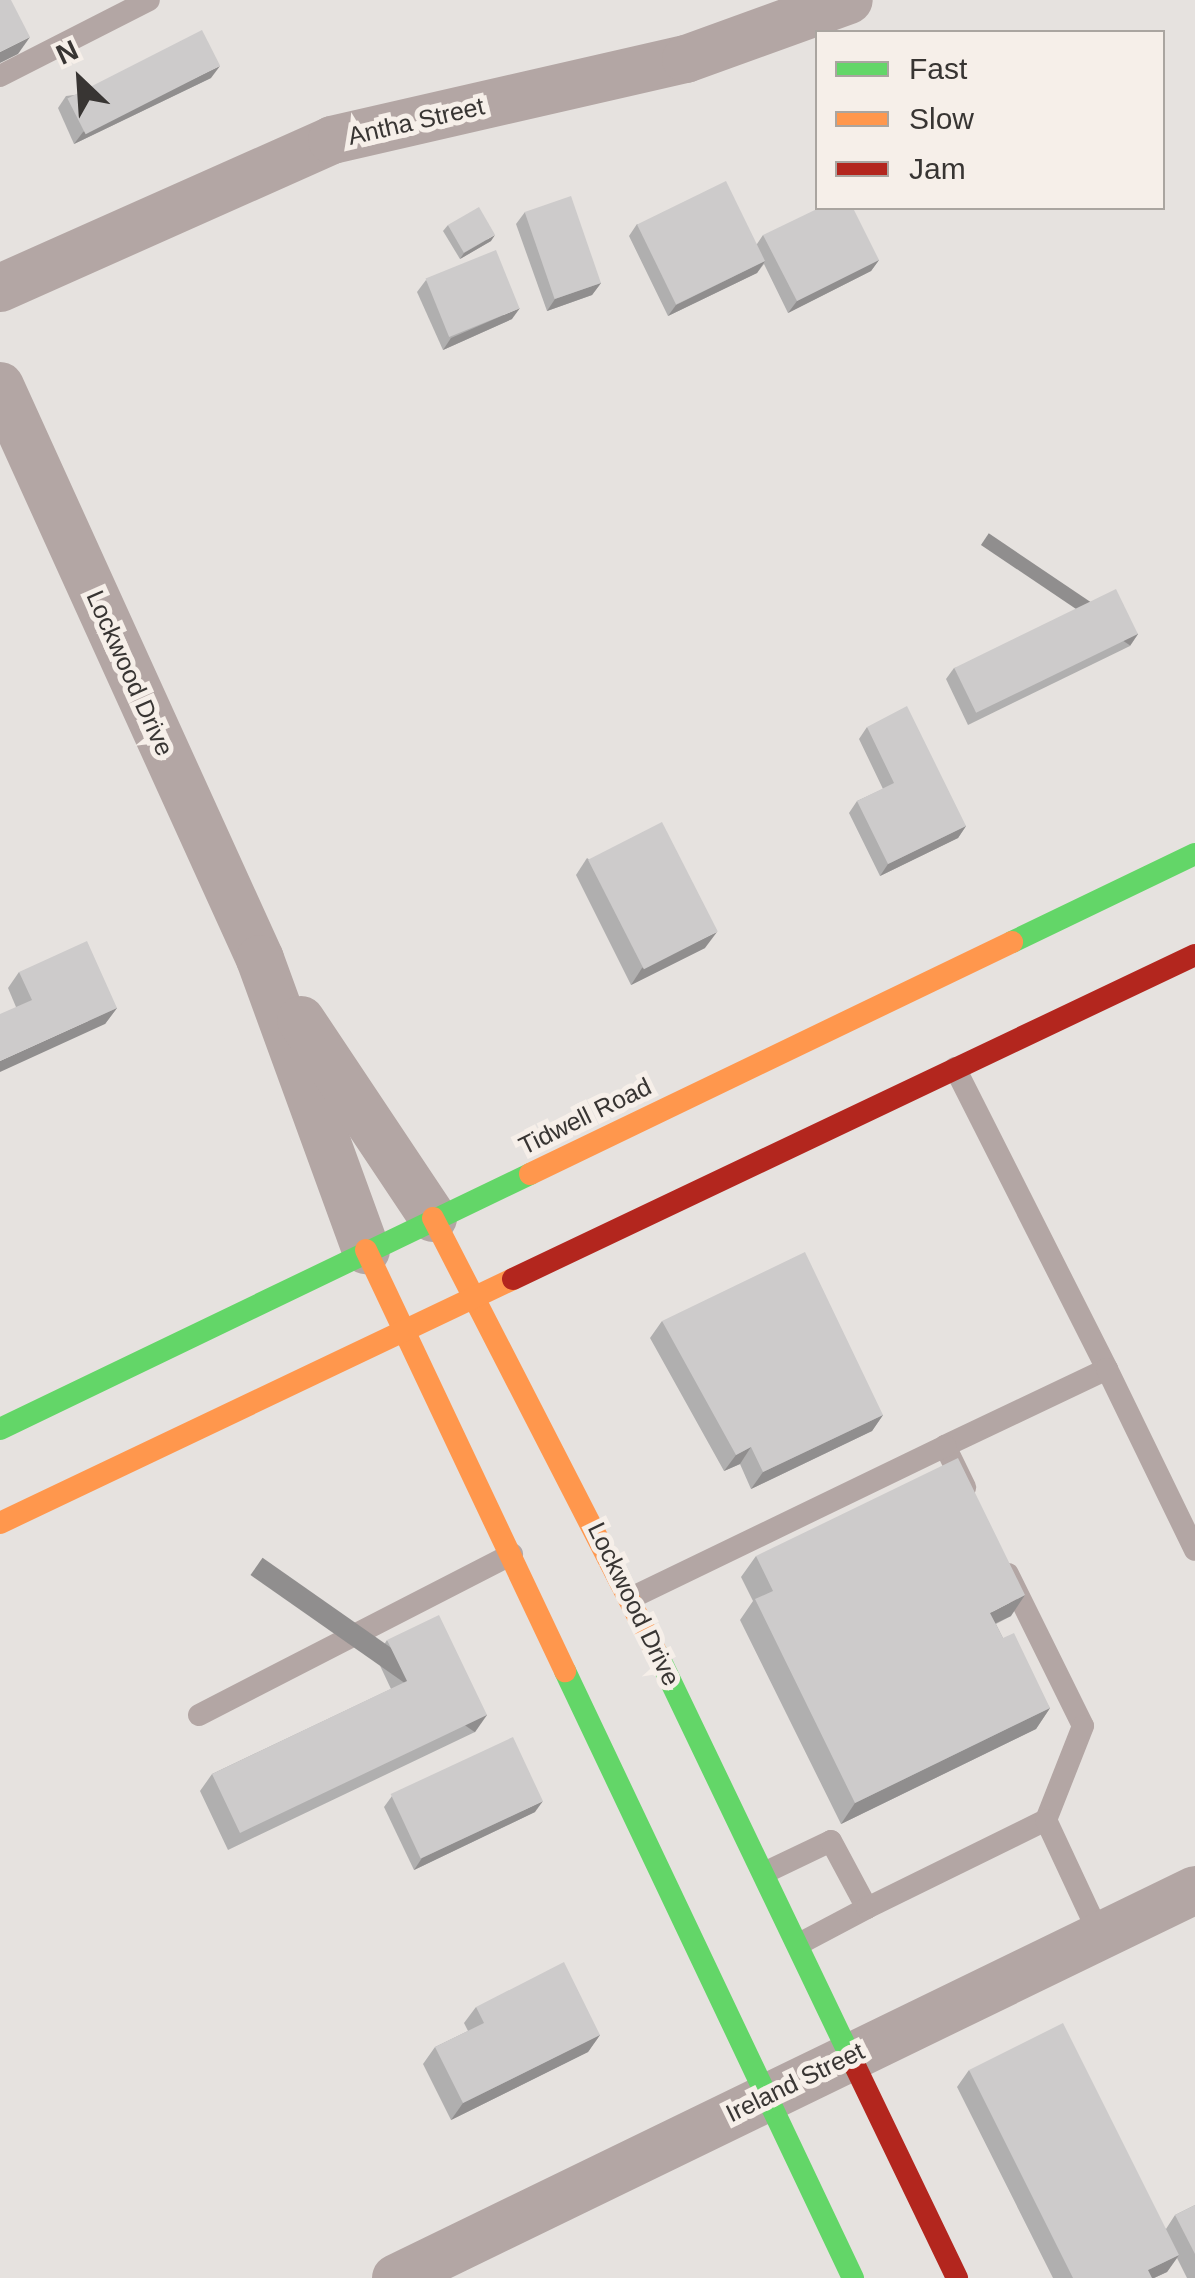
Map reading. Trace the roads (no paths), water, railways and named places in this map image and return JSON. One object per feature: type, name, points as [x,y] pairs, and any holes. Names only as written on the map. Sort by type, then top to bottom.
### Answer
[{"type":"main road","name":"Tidwell Road","points":[[0,1429],[1195,854]]},
{"type":"main road","points":[[0,1523],[1195,955]]},
{"type":"main road","name":"Lockwood Drive","points":[[434,1218],[478,1294],[631,1598],[956,2278]]},
{"type":"main road","name":"Lockwood Drive","points":[[366,1250],[854,2278]]},
{"type":"street","name":"Antha Street","points":[[0,288],[332,140],[686,59],[849,0]]},
{"type":"street","name":"Lockwood Drive","points":[[0,386],[260,959],[366,1250]]},
{"type":"street","name":"Lockwood Drive","points":[[260,959],[434,1218]]},
{"type":"street","name":"Ireland Street","points":[[396,2278],[1195,1890]]},
{"type":"lane","points":[[0,76],[148,0]]},
{"type":"lane","points":[[955,1068],[1195,1550]]},
{"type":"lane","points":[[631,1598],[1107,1369]]},
{"type":"lane","points":[[945,1446],[980,1516]]},
{"type":"lane","points":[[799,1944],[1046,1820],[1083,1726],[997,1551]]},
{"type":"lane","points":[[199,1715],[512,1554]]},
{"type":"lane","points":[[1046,1820],[1100,1936]]},
{"type":"lane","points":[[764,1873],[831,1841],[867,1908]]}]
